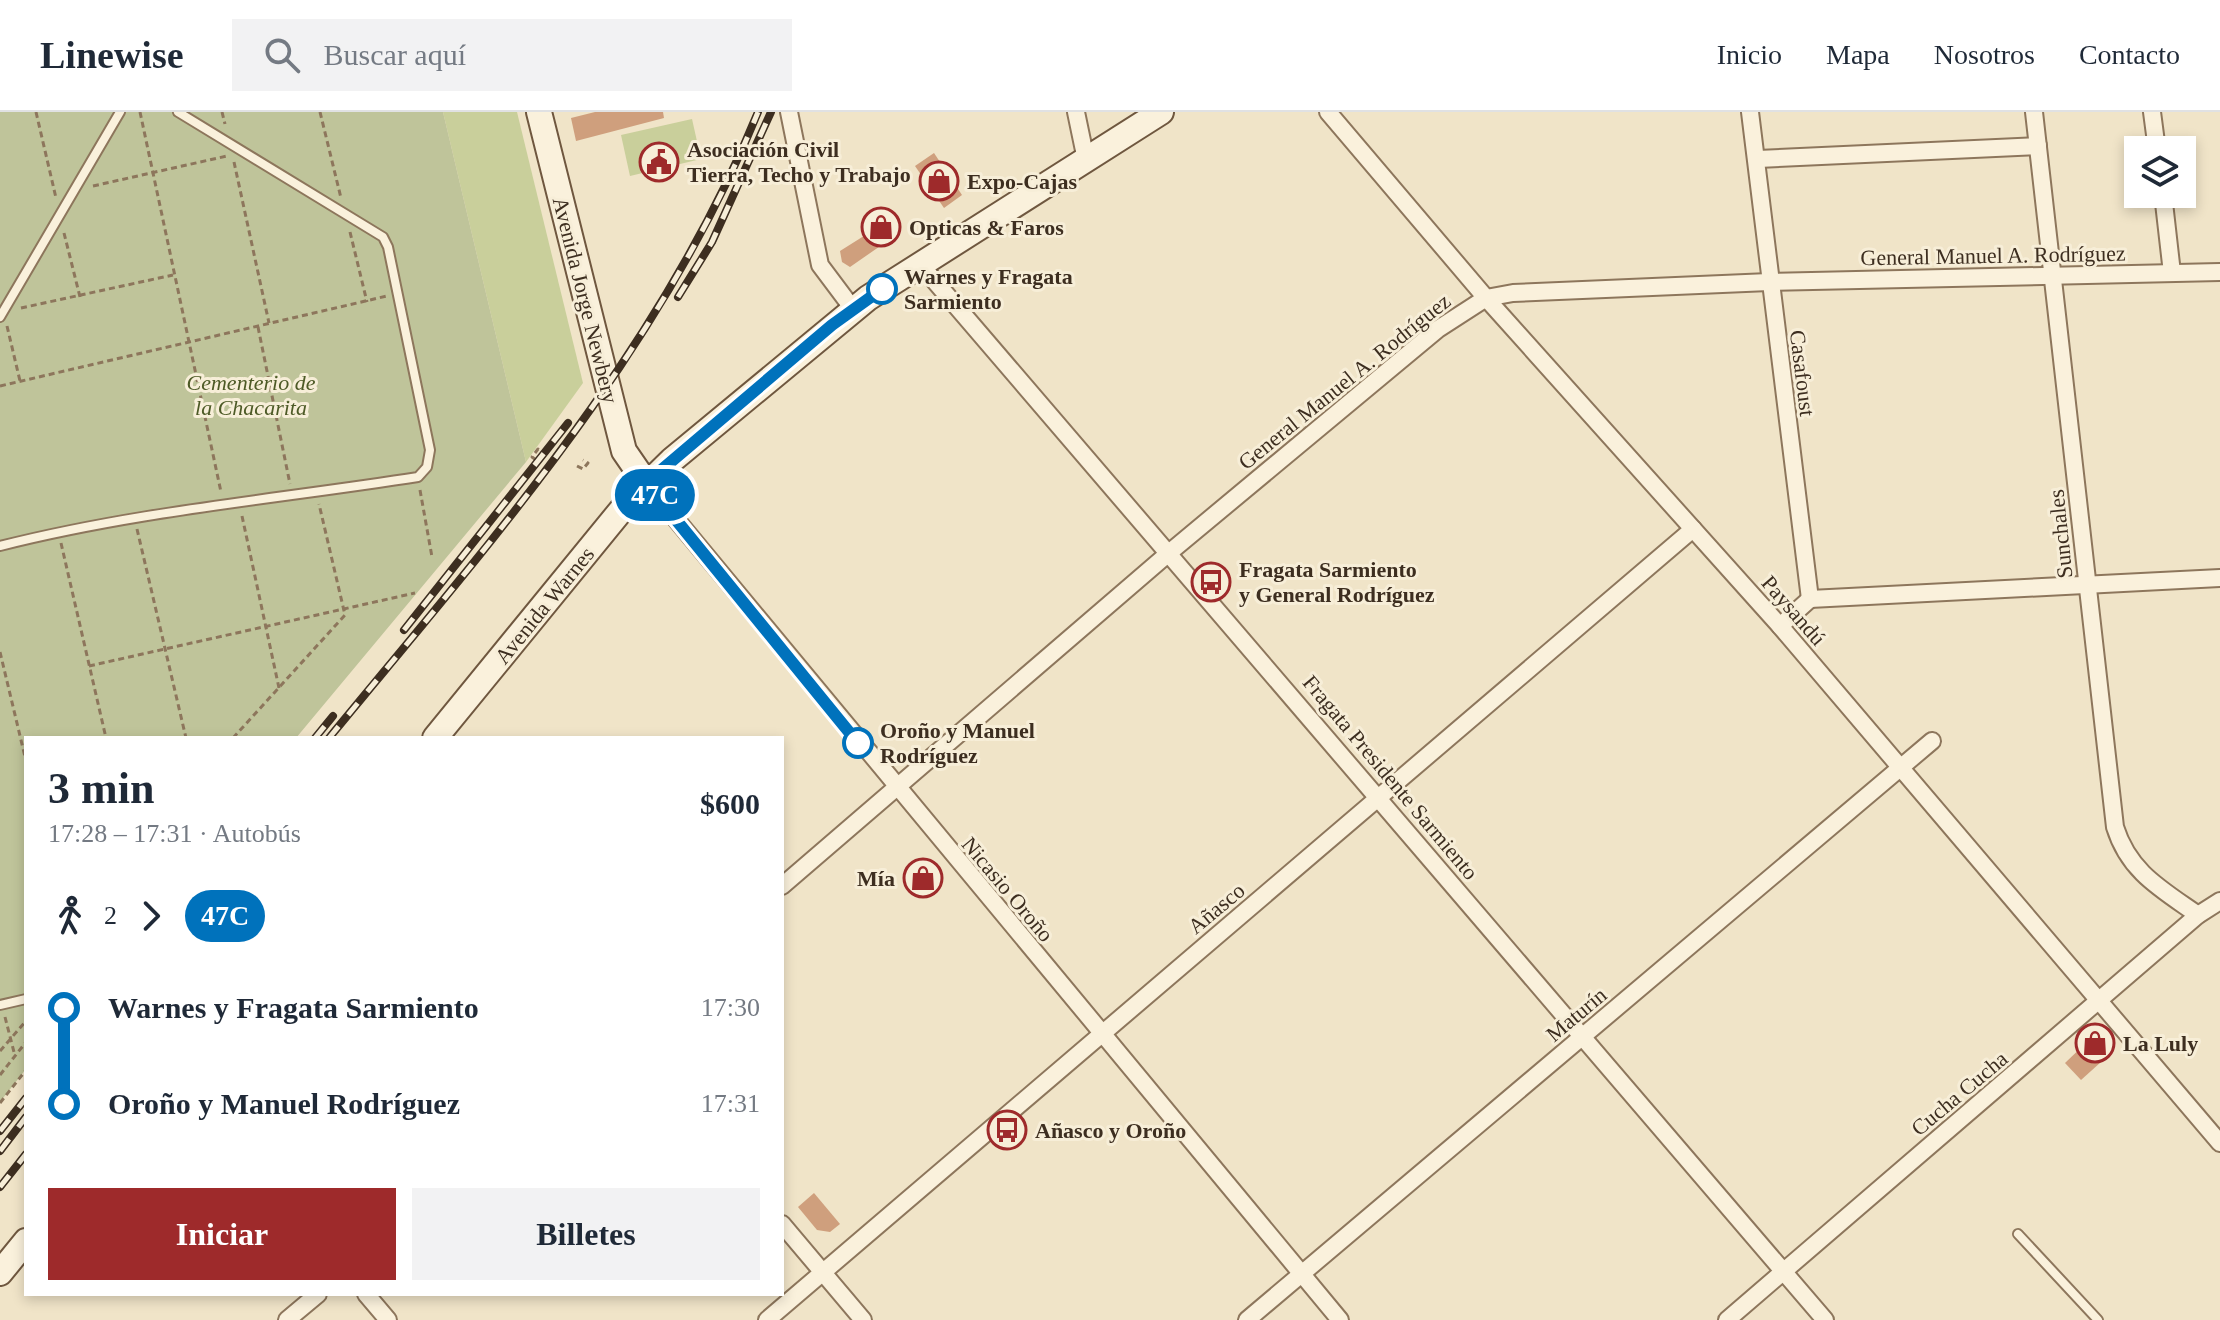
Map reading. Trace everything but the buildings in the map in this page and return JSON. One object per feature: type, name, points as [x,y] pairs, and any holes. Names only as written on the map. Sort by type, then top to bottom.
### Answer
[{"type":"main road","name":"Avenida Jorge Newbery","points":[[539,112],[624,451],[646,483]]},
{"type":"main road","name":"Avenida Warnes","points":[[437,736],[646,483],[853,309],[1161,112]]},
{"type":"main road","points":[[0,1273],[24,1243]]},
{"type":"street","points":[[789,112],[820,265],[853,309]]},
{"type":"street","points":[[1076,112],[1086,160]]},
{"type":"street","name":"Paysandú","points":[[1328,112],[1486,298],[1780,626],[2220,1143]]},
{"type":"street","name":"Casafoust","points":[[1750,112],[1810,599]]},
{"type":"street","name":"Sunchales","points":[[2034,112],[2115,827],[2123,851],[2148,879],[2198,915]]},
{"type":"street","points":[[2152,112],[2155,136]]},
{"type":"street","points":[[1758,159],[2038,146]]},
{"type":"street","points":[[2165,208],[2172,273]]},
{"type":"street","name":"Fragata Presidente Sarmiento","points":[[921,265],[1825,1320]]},
{"type":"street","name":"General Manuel A. Rodríguez","points":[[784,884],[1170,552],[1438,329],[1486,298],[1540,291],[1769,282],[2220,272]]},
{"type":"street","name":"Nicasio Oroño","points":[[646,483],[894,787],[1340,1320]]},
{"type":"street","name":"Añasco","points":[[767,1320],[1693,529]]},
{"type":"street","points":[[1780,626],[1810,599],[2087,582],[2220,578]]},
{"type":"street","name":"Maturín","points":[[1247,1320],[1932,741]]},
{"type":"street","name":"Cucha Cucha","points":[[1727,1320],[2198,915],[2220,901]]},
{"type":"street","points":[[784,1226],[863,1320]]},
{"type":"street","points":[[287,1320],[316,1296]]},
{"type":"street","points":[[368,1296],[388,1320]]},
{"type":"lane","points":[[2,315],[120,112]]},
{"type":"lane","points":[[0,546],[59,531],[224,502],[292,493],[317,493],[418,477],[427,467],[430,450],[398,292],[383,237],[178,112]]},
{"type":"lane","points":[[1,1005],[24,999]]},
{"type":"lane","points":[[2018,1234],[2098,1320]]},
{"type":"path","points":[[140,112],[224,502]]},
{"type":"path","points":[[222,112],[229,143]]},
{"type":"path","points":[[74,190],[232,155],[269,324]]},
{"type":"path","points":[[20,381],[2,315],[173,275]]},
{"type":"path","points":[[0,386],[398,292]]},
{"type":"path","points":[[258,327],[292,493]]},
{"type":"path","points":[[536,460],[532,457],[538,449],[543,452]]},
{"type":"path","points":[[577,466],[583,469],[588,463],[583,460]]},
{"type":"path","points":[[418,477],[432,557]]},
{"type":"path","points":[[235,736],[345,615],[317,493]]},
{"type":"path","points":[[239,500],[279,688]]},
{"type":"path","points":[[134,518],[186,736]]},
{"type":"path","points":[[59,531],[106,736]]},
{"type":"path","points":[[89,666],[415,593]]},
{"type":"path","points":[[0,652],[24,753]]},
{"type":"path","points":[[1,1005],[15,1056]]},
{"type":"path","points":[[0,1051],[24,1023]]},
{"type":"path","points":[[0,1075],[24,1045]]},
{"type":"path","points":[[0,1103],[24,1073]]},
{"type":"green space","name":"Cementerio de la Chacarita","points":[[0,112],[443,112],[526,462],[298,736],[24,736],[24,1072],[0,1102]]},
{"type":"green space","points":[[443,112],[517,112],[583,383],[526,462]]},
{"type":"green space","points":[[692,119],[701,159],[630,176],[621,135]]},
{"type":"railway","points":[[331,736],[510,516],[568,441],[622,363],[673,283],[718,199],[758,112]]},
{"type":"railway","points":[[678,297],[712,242],[771,112]]},
{"type":"railway","points":[[404,630],[568,423]]},
{"type":"railway","points":[[317,736],[333,716]]},
{"type":"railway","points":[[0,1131],[24,1101]]},
{"type":"railway","points":[[0,1151],[24,1120]]},
{"type":"railway","points":[[0,1187],[24,1157]]},
{"type":"bus line","name":"47C","points":[[858,743],[646,483],[832,325],[882,289]]},
{"type":"place","name":"Asociación Civil Tierra, Techo y Trabajo","points":[[659,162]]},
{"type":"place","name":"Expo-Cajas","points":[[939,181]]},
{"type":"place","name":"Opticas & Faros","points":[[881,227]]},
{"type":"place","name":"Warnes y Fragata Sarmiento","points":[[882,289]]},
{"type":"place","name":"Fragata Sarmiento y General Rodríguez","points":[[1211,582]]},
{"type":"place","name":"Oroño y Manuel Rodríguez","points":[[858,743]]},
{"type":"place","name":"Mía","points":[[923,878]]},
{"type":"place","name":"La Luly","points":[[2095,1043]]},
{"type":"place","name":"Añasco y Oroño","points":[[1007,1130]]}]
